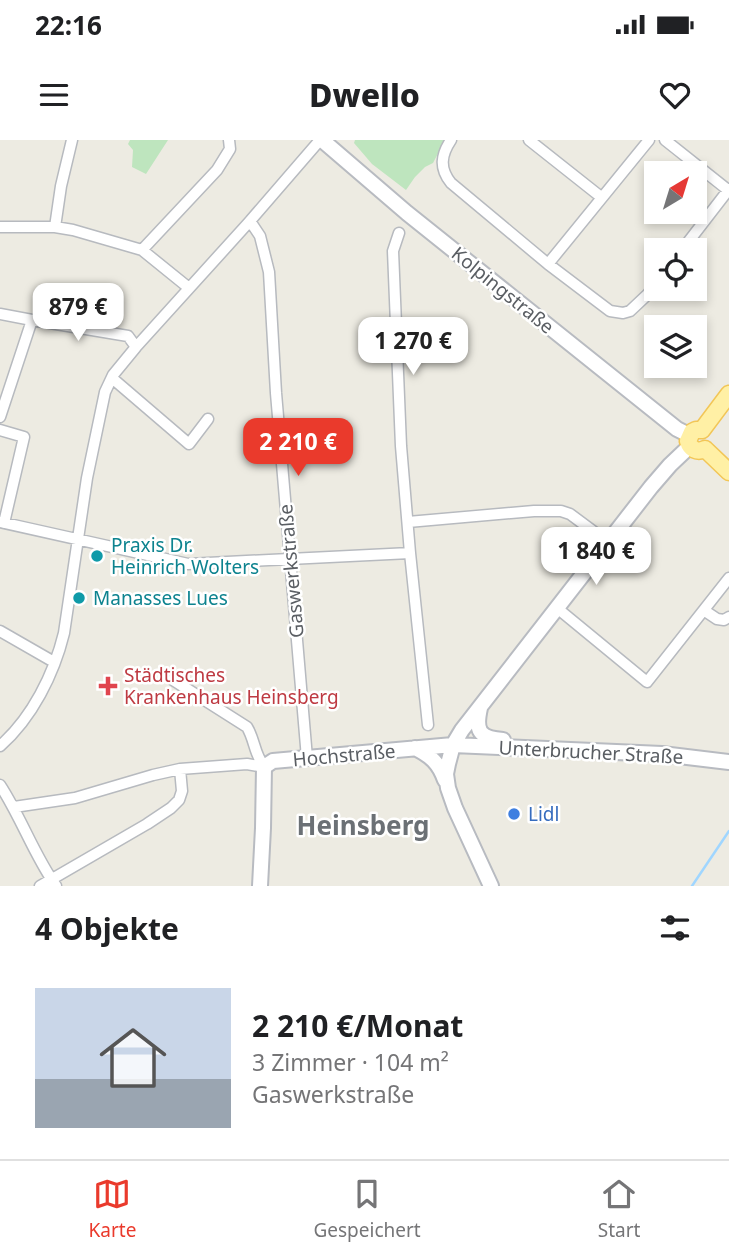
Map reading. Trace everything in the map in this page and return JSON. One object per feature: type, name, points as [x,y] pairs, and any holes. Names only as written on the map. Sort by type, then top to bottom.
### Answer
[{"type":"main road","points":[[729,394],[696,440],[729,472]]},
{"type":"street","points":[[55,227],[72,140]]},
{"type":"street","points":[[142,250],[217,170],[230,149],[229,140]]},
{"type":"street","points":[[0,746],[25,720],[59,652],[87,478],[105,392],[111,378],[321,140]]},
{"type":"street","name":"Kolpingstraße","points":[[321,140],[417,222],[677,429],[696,440]]},
{"type":"street","points":[[451,140],[443,154],[445,176],[458,190],[548,264],[610,311],[630,311],[644,298]]},
{"type":"street","points":[[529,140],[601,197]]},
{"type":"street","points":[[548,264],[649,140]]},
{"type":"street","points":[[666,140],[729,190],[691,238]]},
{"type":"street","name":"Gaswerkstraße","points":[[250,221],[260,236],[269,272],[275,393],[307,754]]},
{"type":"street","points":[[0,227],[55,227],[142,250],[189,288]]},
{"type":"street","points":[[399,233],[393,251],[400,421],[410,554],[428,724]]},
{"type":"street","points":[[0,314],[128,336],[136,347]]},
{"type":"street","points":[[0,417],[32,320]]},
{"type":"street","points":[[111,378],[189,444],[208,419]]},
{"type":"street","points":[[0,430],[24,438],[2,522],[188,564],[410,554]]},
{"type":"street","points":[[448,788],[446,774],[453,745],[462,730],[670,465],[696,440]]},
{"type":"street","points":[[408,522],[561,510],[609,542]]},
{"type":"street","points":[[557,608],[647,682],[729,578]]},
{"type":"street","points":[[705,611],[717,619],[724,620],[729,617]]},
{"type":"street","points":[[0,631],[54,662]]},
{"type":"street","points":[[173,680],[247,727],[253,737],[256,755],[264,767],[260,886]]},
{"type":"street","points":[[481,706],[478,726],[489,739],[530,742],[559,749]]},
{"type":"street","name":"Hochstraße","points":[[14,807],[75,798],[180,769],[247,764],[264,767],[273,761],[307,754],[453,745]]},
{"type":"street","name":"Unterbrucher Straße","points":[[453,745],[662,754],[729,762]]},
{"type":"street","points":[[415,748],[431,756],[441,769],[455,808],[491,886]]},
{"type":"street","points":[[40,886],[53,883],[171,808],[182,791],[180,769]]},
{"type":"street","points":[[0,785],[53,883]]},
{"type":"green space","points":[[130,140],[168,140],[146,174],[132,167],[133,150],[128,144]]},
{"type":"green space","points":[[355,140],[445,140],[433,163],[415,177],[406,190],[372,164],[354,143]]},
{"type":"waterway","points":[[692,886],[729,831]]},
{"type":"place","name":"Praxis Dr. Heinrich Wolters","points":[[97,556]]},
{"type":"place","name":"Manasses Lues","points":[[79,598]]},
{"type":"place","name":"Städtisches Krankenhaus Heinsberg","points":[[108,686]]},
{"type":"place","name":"Lidl","points":[[514,814]]},
{"type":"district","name":"Heinsberg","points":[[363,825]]}]
